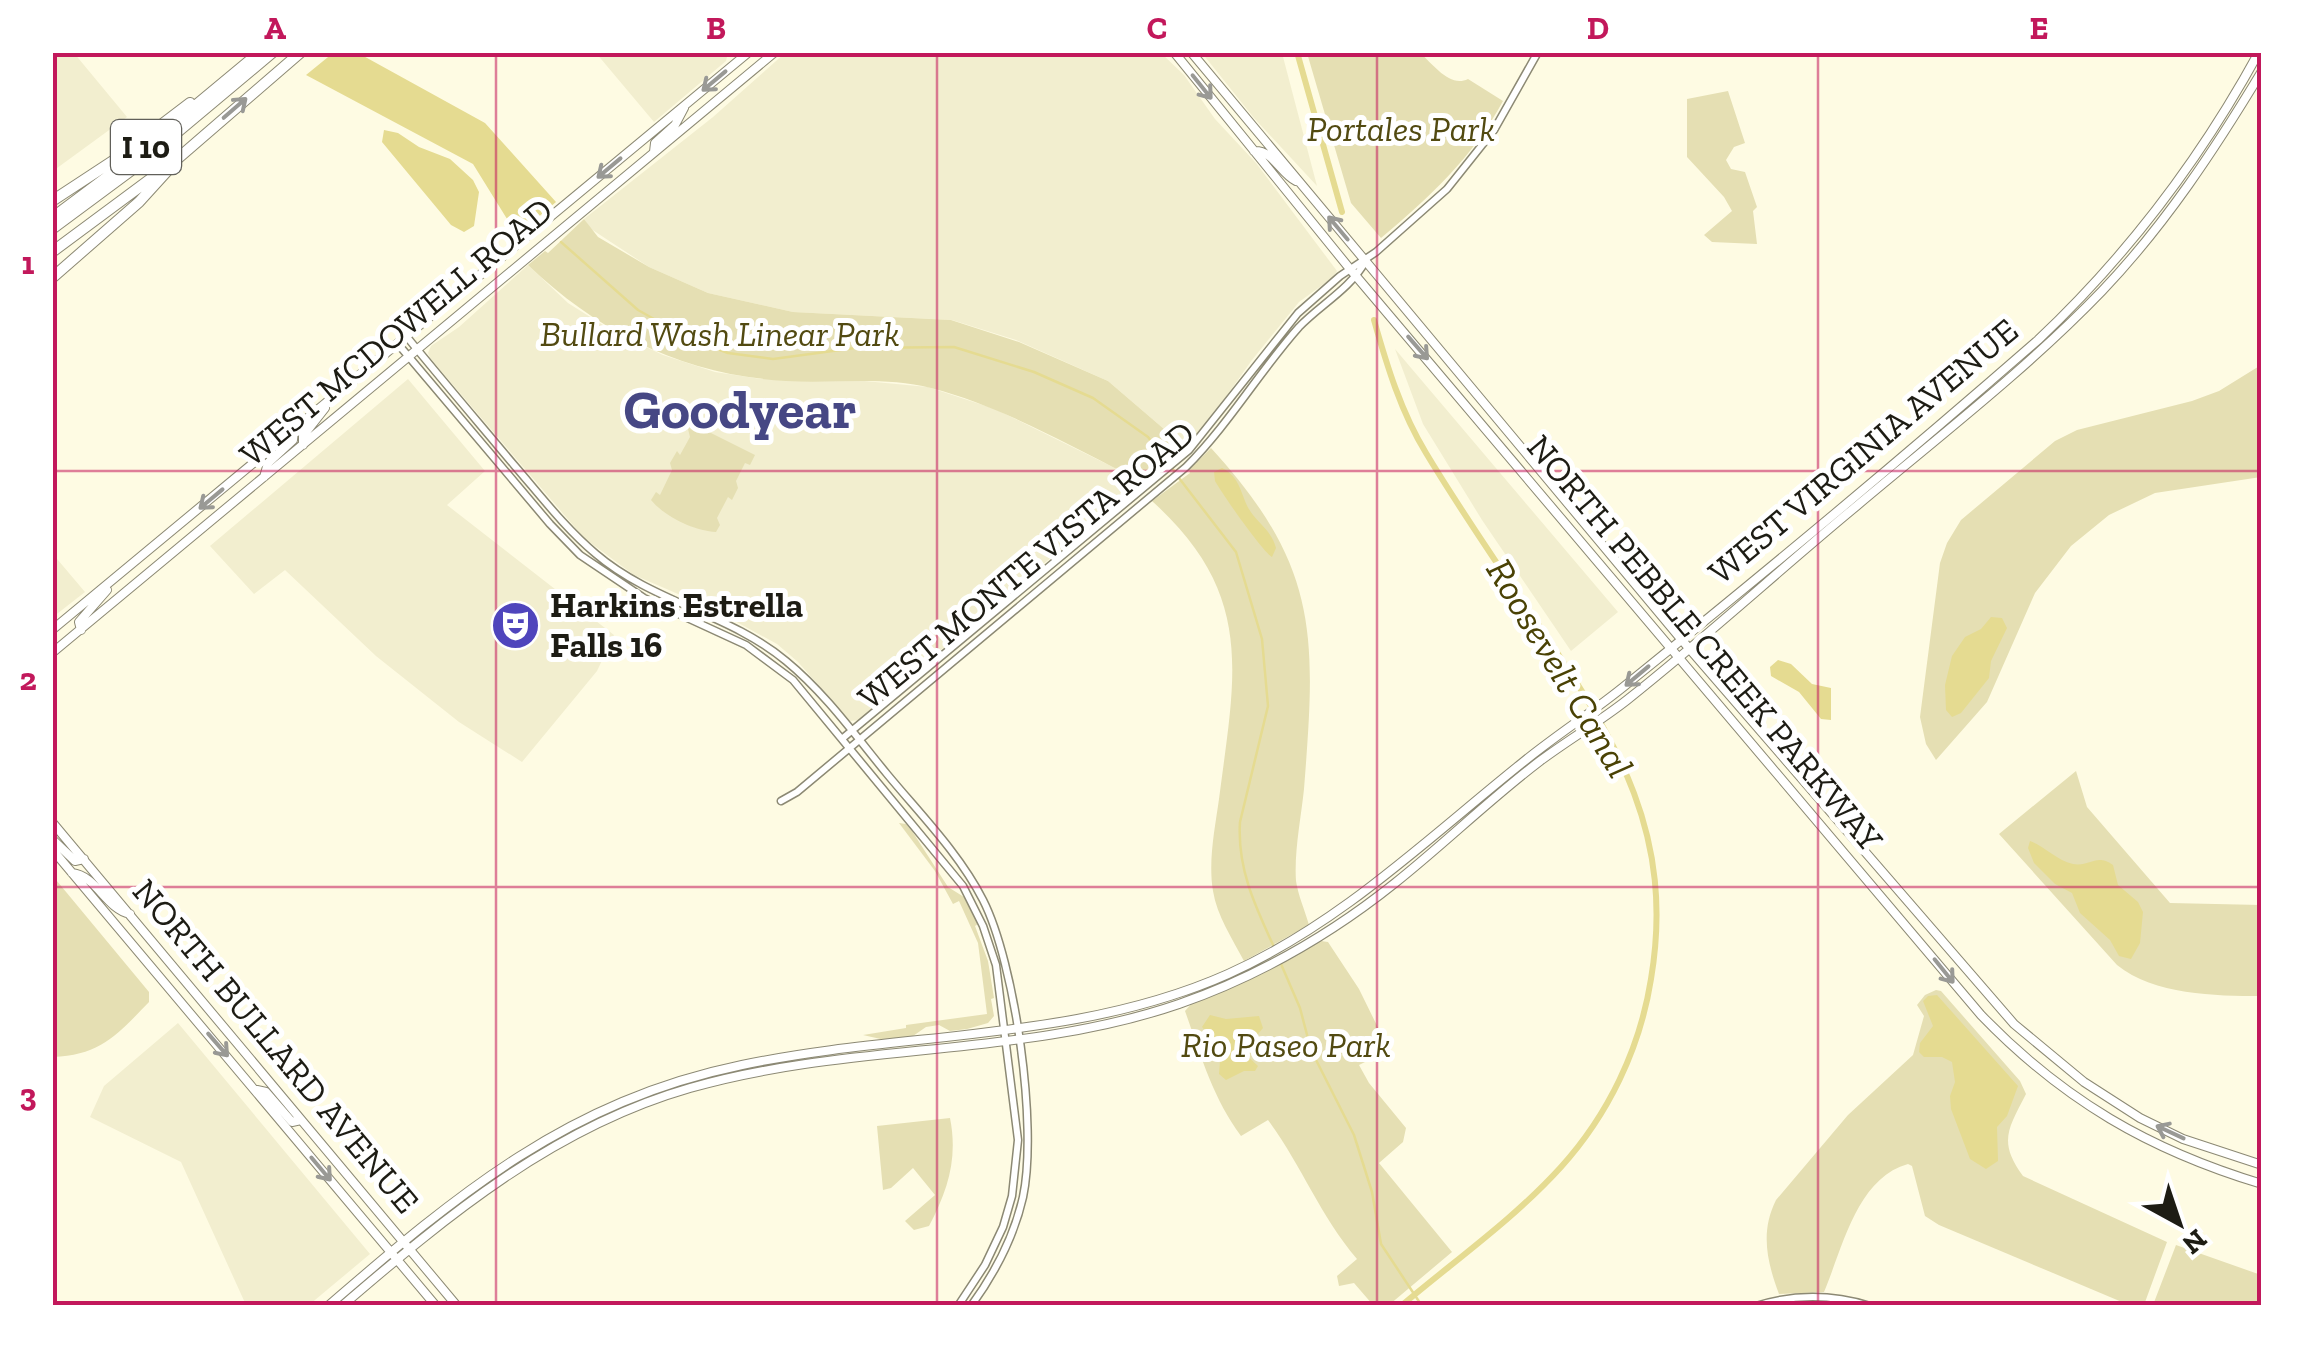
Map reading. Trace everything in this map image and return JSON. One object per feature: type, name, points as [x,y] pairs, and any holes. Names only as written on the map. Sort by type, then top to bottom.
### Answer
[{"type":"highway","name":"I 10","points":[[52,218],[131,160],[260,52]]},
{"type":"highway","points":[[52,229],[136,166],[274,52]]},
{"type":"highway","name":"I 10","points":[[52,252],[176,160],[301,52]]},
{"type":"highway","points":[[52,201],[237,72]]},
{"type":"highway","points":[[52,278],[139,202],[176,160]]},
{"type":"main road","name":"WEST MCDOWELL ROAD","points":[[52,630],[749,52]]},
{"type":"main road","name":"WEST MCDOWELL ROAD","points":[[52,653],[775,52]]},
{"type":"main road","name":"NORTH PEBBLE CREEK PARKWAY","points":[[1174,52],[1357,277],[1981,1015],[2053,1081],[2087,1106],[2184,1158],[2262,1184]]},
{"type":"main road","name":"NORTH PEBBLE CREEK PARKWAY","points":[[1191,52],[1685,643],[2005,1015],[2038,1047],[2140,1118],[2183,1138],[2262,1165]]},
{"type":"main road","name":"WEST VIRGINIA AVENUE","points":[[1012,1033],[1075,1030],[1146,1014],[1216,990],[1266,968],[1362,908],[1522,776],[1608,714],[1678,656],[1685,643],[2066,313],[2133,240],[2181,178],[2260,52]]},
{"type":"main road","name":"WEST VIRGINIA AVENUE","points":[[1012,1033],[1142,1004],[1228,974],[1290,942],[1362,895],[1513,770],[1670,648],[1685,643],[2023,366],[2107,286],[2190,184],[2262,71]]},
{"type":"main road","points":[[654,152],[655,142],[674,126],[686,104]]},
{"type":"main road","points":[[1254,151],[1267,153],[1286,176],[1300,183]]},
{"type":"main road","points":[[302,445],[303,436],[321,417],[327,403]]},
{"type":"main road","points":[[264,477],[268,463],[293,440],[294,430]]},
{"type":"main road","points":[[182,523],[192,536]]},
{"type":"main road","points":[[81,630],[78,624],[112,582]]},
{"type":"main road","points":[[1787,783],[1798,773]]},
{"type":"main road","name":"NORTH BULLARD AVENUE","points":[[52,822],[457,1306]]},
{"type":"main road","points":[[52,839],[75,861],[84,859]]},
{"type":"main road","name":"NORTH BULLARD AVENUE","points":[[52,849],[436,1306]]},
{"type":"main road","points":[[72,872],[84,875],[117,911],[130,914]]},
{"type":"main road","points":[[1894,910],[1907,900]]},
{"type":"main road","points":[[328,1306],[407,1245],[465,1191],[535,1151],[618,1114],[699,1086],[776,1070],[1012,1033]]},
{"type":"main road","points":[[256,1090],[266,1092],[292,1122],[300,1120]]},
{"type":"main road","points":[[342,1306],[394,1255]]},
{"type":"street","name":"WEST MONTE VISTA ROAD","points":[[843,738],[1180,459],[1204,434],[1285,326],[1350,268],[1366,260],[1424,212],[1471,161],[1494,130],[1538,52]]},
{"type":"street","name":"WEST MONTE VISTA ROAD","points":[[780,802],[1186,467],[1229,420],[1295,332],[1357,277],[1366,260]]},
{"type":"street","points":[[407,337],[578,538],[607,563],[648,588],[764,644],[811,684],[964,868],[982,898],[1008,968],[1018,1140],[1012,1196],[992,1254],[958,1306]]},
{"type":"street","points":[[398,344],[557,532],[590,562],[644,598],[723,633],[793,680],[956,874],[974,904],[993,952],[1012,1033],[1028,1137],[1023,1198],[999,1262],[971,1306]]},
{"type":"street","points":[[644,598],[648,588]]},
{"type":"street","points":[[997,611],[1004,619]]},
{"type":"street","points":[[956,874],[964,868]]},
{"type":"street","points":[[1756,1306],[1820,1296],[1867,1305]]},
{"type":"shaded area","points":[[53,52],[74,53],[127,117],[53,171]]},
{"type":"shaded area","points":[[333,53],[358,53],[485,123],[556,202],[517,235],[473,164],[306,75]]},
{"type":"shaded area","points":[[596,53],[728,53],[726,61],[654,122]]},
{"type":"shaded area","points":[[785,53],[1161,53],[1184,75],[1215,119],[1256,163],[1337,271],[1299,302],[1203,429],[1185,447],[1108,381],[1016,340],[952,320],[793,312],[708,293],[649,267],[591,229],[584,219],[713,117]]},
{"type":"shaded area","points":[[1202,53],[1282,53],[1317,186],[1254,118]]},
{"type":"shaded area","points":[[384,130],[450,159],[473,180],[479,192],[474,226],[464,232],[451,225],[382,142]]},
{"type":"shaded area","points":[[528,265],[568,303],[614,332],[663,355],[715,372],[761,379],[854,380],[928,387],[995,409],[1127,474],[1141,486],[1002,597],[860,720],[850,721],[777,644],[713,609],[634,575],[584,538],[430,358],[431,346],[459,327]]},
{"type":"shaded area","points":[[1395,349],[1618,612],[1571,651],[1482,520],[1423,424]]},
{"type":"shaded area","points":[[408,379],[485,471],[447,505],[614,635],[597,671],[522,762],[459,722],[376,656],[285,570],[254,594],[210,546]]},
{"type":"shaded area","points":[[1222,468],[1234,477],[1249,509],[1272,538],[1276,548],[1272,557],[1215,481],[1214,472]]},
{"type":"shaded area","points":[[52,553],[85,592],[53,617],[52,617]]},
{"type":"shaded area","points":[[1991,617],[2002,618],[2007,628],[1991,661],[1989,678],[1961,713],[1952,717],[1946,710],[1945,685],[1952,656],[1965,637],[1981,629]]},
{"type":"shaded area","points":[[1778,660],[1791,664],[1812,684],[1831,688],[1831,720],[1821,719],[1799,692],[1771,676],[1770,667]]},
{"type":"shaded area","points":[[2030,841],[2073,864],[2102,860],[2113,865],[2118,885],[2138,902],[2143,912],[2140,943],[2131,959],[2119,956],[2110,940],[2080,913],[2072,893],[2055,884],[2034,863],[2028,848]]},
{"type":"shaded area","points":[[1937,995],[2018,1086],[2007,1116],[1997,1127],[1998,1161],[1986,1169],[1970,1159],[1951,1109],[1955,1082],[1952,1062],[1942,1057],[1924,1057],[1919,1052],[1920,1043],[1933,1026],[1923,1001]]},
{"type":"shaded area","points":[[1210,1015],[1226,1019],[1259,1016],[1263,1028],[1243,1041],[1240,1049],[1258,1066],[1255,1071],[1244,1071],[1226,1080],[1219,1074],[1221,1048],[1202,1027]]},
{"type":"shaded area","points":[[178,1023],[370,1254],[309,1305],[246,1305],[181,1162],[90,1117],[104,1086]]},
{"type":"green space","name":"Portales Park","points":[[1307,53],[1420,53],[1449,78],[1468,79],[1503,101],[1449,176],[1381,238],[1351,203]]},
{"type":"green space","points":[[1728,91],[1745,143],[1734,147],[1726,160],[1731,169],[1745,172],[1757,207],[1753,211],[1757,244],[1712,242],[1704,235],[1732,211],[1687,157],[1687,99]]},
{"type":"green space","name":"Bullard Wash Linear Park","points":[[584,219],[598,237],[649,267],[708,293],[793,312],[951,320],[1019,342],[1108,381],[1185,447],[1141,486],[1127,474],[1031,426],[931,388],[895,382],[804,382],[749,377],[679,360],[646,347],[584,311],[528,265],[545,251],[548,253]]},
{"type":"green space","points":[[2261,365],[2261,477],[2155,493],[2109,515],[2071,546],[2035,593],[1987,702],[1936,760],[1926,744],[1920,717],[1940,563],[1961,520],[2055,441],[2077,430],[2192,401],[2219,391]]},
{"type":"green space","points":[[691,423],[755,455],[750,465],[745,463],[732,500],[728,497],[717,518],[720,525],[716,532],[681,522],[651,500],[656,492],[660,495],[672,470],[670,463],[677,451],[680,455],[690,437]]},
{"type":"green space","points":[[1211,448],[1273,530],[1303,606],[1309,645],[1308,735],[1296,870],[1309,925],[1244,961],[1218,909],[1212,880],[1230,713],[1230,638],[1223,604],[1209,570],[1185,536],[1152,501],[1190,473]]},
{"type":"green space","points":[[2076,771],[2087,807],[2170,903],[2261,905],[2261,996],[2186,992],[2132,975],[2117,965],[1999,834]]},
{"type":"green space","points":[[899,823],[912,831],[948,887],[964,897],[978,924],[975,926],[988,961],[994,998],[994,1016],[988,1023],[950,1031],[939,1025],[926,1027],[913,1036],[885,1040],[863,1035],[987,1014],[978,943],[959,901],[953,904],[935,871]]},
{"type":"green space","points":[[52,875],[149,992],[149,1002],[107,1041],[84,1052],[53,1057]]},
{"type":"green space","name":"Rio Paseo Park","points":[[1321,941],[1328,942],[1359,989],[1389,1050],[1359,1065],[1406,1128],[1403,1142],[1379,1163],[1452,1252],[1389,1305],[1373,1305],[1354,1283],[1339,1286],[1337,1276],[1357,1259],[1268,1120],[1241,1136],[1231,1122],[1215,1092],[1185,1011],[1192,1003],[1262,974]]},
{"type":"green space","points":[[1936,990],[2020,1081],[2026,1094],[2011,1126],[2008,1144],[2023,1176],[2167,1242],[2144,1305],[2129,1305],[1939,1225],[1925,1216],[1912,1166],[1908,1164],[1891,1172],[1864,1199],[1845,1235],[1824,1292],[1779,1294],[1767,1247],[1768,1224],[1776,1200],[1848,1115],[1913,1055],[1924,1016],[1917,1005]]},
{"type":"green space","points":[[950,1118],[953,1147],[946,1187],[929,1226],[914,1230],[905,1221],[935,1195],[913,1168],[891,1188],[883,1190],[877,1126]]},
{"type":"green space","points":[[2176,1245],[2261,1275],[2261,1305],[2153,1305]]},
{"type":"waterway","name":"Roosevelt Canal","points":[[1297,52],[1342,212]]},
{"type":"waterway","points":[[561,242],[638,310],[686,337],[728,353],[773,359],[855,348],[954,347],[1034,372],[1093,398],[1148,437],[1175,472]]},
{"type":"waterway","name":"Roosevelt Canal","points":[[1374,320],[1395,388],[1417,437],[1616,752],[1634,793],[1655,880],[1656,928],[1646,1005],[1630,1056],[1607,1103],[1578,1147],[1524,1204],[1401,1306]]},
{"type":"waterway","points":[[1179,478],[1236,552],[1262,639],[1268,706],[1240,822],[1240,839],[1249,886],[1274,947]]},
{"type":"waterway","points":[[1281,964],[1300,1008],[1311,1050],[1354,1135],[1372,1192],[1381,1244],[1422,1306]]},
{"type":"place","name":"Harkins Estrella Falls 16","points":[[515,625]]},
{"type":"district","name":"Goodyear","points":[[740,409]]}]
